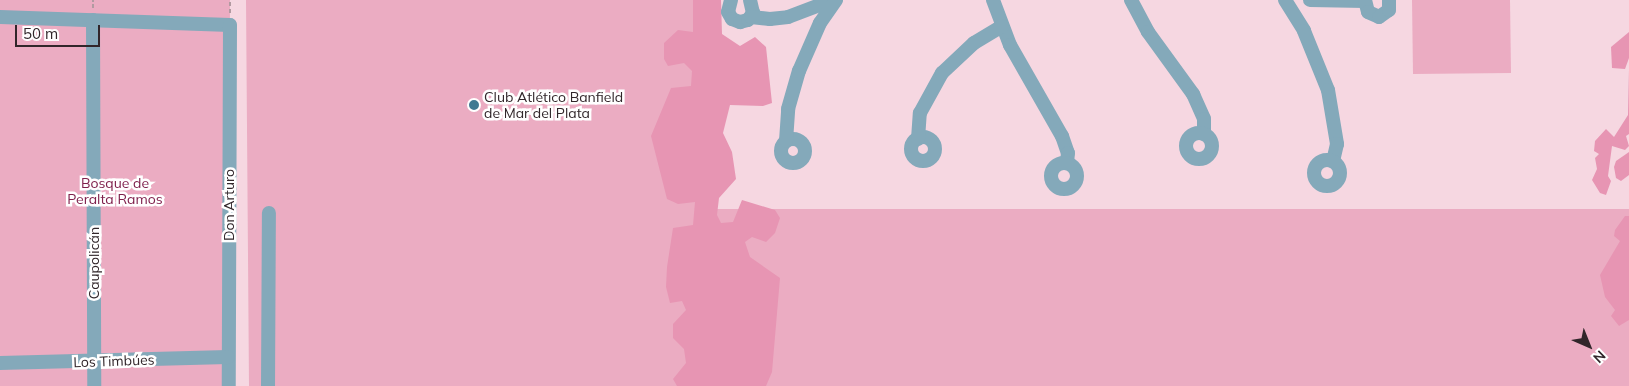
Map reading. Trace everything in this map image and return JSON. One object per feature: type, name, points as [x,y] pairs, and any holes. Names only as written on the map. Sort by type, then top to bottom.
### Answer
[{"type":"street","points":[[731,0],[728,7],[732,19],[744,22],[751,17],[753,8],[750,0]]},
{"type":"street","points":[[751,17],[770,20],[788,17],[834,0]]},
{"type":"street","points":[[786,141],[787,116],[799,71],[816,30],[834,0]]},
{"type":"street","points":[[993,0],[1002,26],[1062,136],[1068,153],[1067,164]]},
{"type":"street","points":[[1131,0],[1148,32],[1194,94],[1204,119],[1204,134]]},
{"type":"street","points":[[1285,0],[1304,31],[1328,90],[1337,144],[1333,162]]},
{"type":"street","points":[[1310,0],[1365,0],[1368,12],[1379,17],[1389,10],[1389,0]]},
{"type":"street","points":[[0,17],[93,20]]},
{"type":"street","name":"Don Arturo","points":[[93,20],[230,25],[229,386]]},
{"type":"street","name":"Caupolicán","points":[[93,20],[94,386]]},
{"type":"street","points":[[918,138],[920,113],[942,73],[974,43],[1002,26]]},
{"type":"street","points":[[268,386],[269,213]]},
{"type":"street","name":"Los Timbúes","points":[[0,364],[228,358]]},
{"type":"green space","name":"Bosque de Peralta Ramos","points":[[0,0],[230,0],[229,386],[0,386]]},
{"type":"green space","points":[[246,0],[700,0],[702,209],[1629,209],[1629,386],[249,386]]},
{"type":"green space","points":[[1412,0],[1510,0],[1511,73],[1413,74]]},
{"type":"shaded area","points":[[693,0],[721,0],[722,34],[740,46],[755,37],[766,47],[772,103],[763,106],[730,105],[723,133],[732,152],[736,179],[719,198],[717,215],[721,223],[733,222],[742,200],[775,210],[780,218],[775,233],[766,242],[752,237],[745,242],[750,257],[780,278],[772,372],[766,386],[677,386],[673,379],[686,363],[684,349],[673,338],[673,324],[686,310],[682,301],[670,303],[666,287],[667,267],[673,228],[693,225],[695,202],[678,204],[667,199],[651,136],[671,88],[691,86],[692,71],[684,63],[668,66],[664,59],[664,43],[678,30],[693,32]]},
{"type":"shaded area","points":[[1629,32],[1629,58],[1625,69],[1612,68],[1611,47]]},
{"type":"shaded area","points":[[1629,69],[1629,134],[1626,136],[1629,146],[1625,150],[1612,146],[1608,176],[1611,181],[1606,195],[1600,193],[1592,180],[1597,169],[1595,158],[1599,154],[1594,151],[1595,141],[1606,129],[1614,137],[1628,115]]},
{"type":"shaded area","points":[[1629,152],[1629,175],[1621,181],[1616,178],[1614,167],[1616,161]]},
{"type":"shaded area","points":[[1625,216],[1629,216],[1629,320],[1619,326],[1611,316],[1615,310],[1605,297],[1600,275],[1620,241],[1614,236],[1615,230]]},
{"type":"place","name":"Club Atlético Banfield de Mar del Plata","points":[[474,105]]}]
